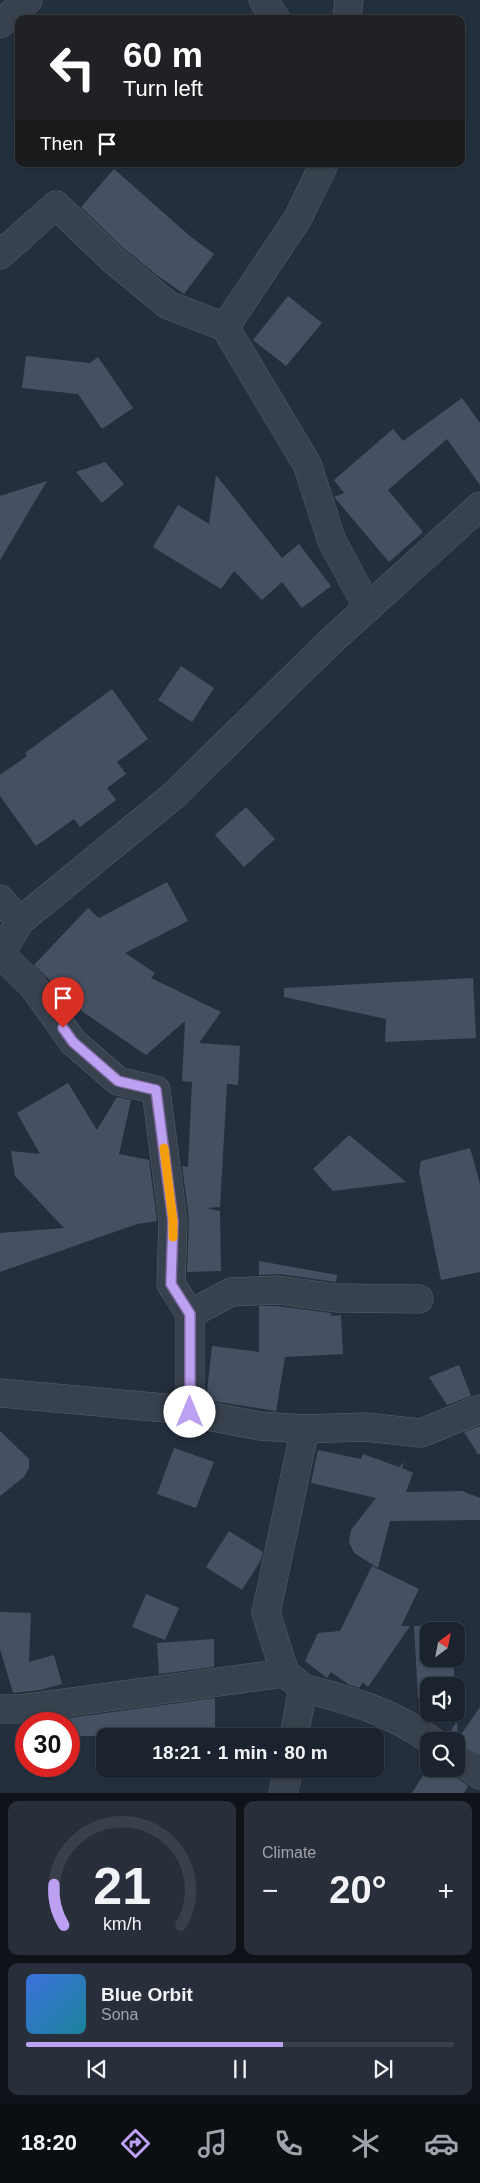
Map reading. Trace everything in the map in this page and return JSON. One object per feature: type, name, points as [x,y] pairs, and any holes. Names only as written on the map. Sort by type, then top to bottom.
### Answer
[{"type":"street","points":[[0,24],[28,0]]},
{"type":"street","points":[[264,0],[273,15]]},
{"type":"street","points":[[347,15],[349,0]]},
{"type":"street","points":[[225,326],[298,218],[323,167]]},
{"type":"street","points":[[0,255],[56,205],[111,258],[168,305],[225,326],[308,464],[332,541],[368,608]]},
{"type":"street","points":[[190,1412],[190,1314],[171,1284],[173,1221],[156,1090],[118,1081],[73,1042],[33,986],[0,955],[20,921],[173,796],[368,608],[480,506]]},
{"type":"street","points":[[0,899],[20,921]]},
{"type":"street","points":[[190,1314],[231,1292],[278,1290],[336,1298],[419,1298]]},
{"type":"street","points":[[0,1392],[190,1412],[260,1426],[305,1429],[365,1426],[421,1432],[480,1409]]},
{"type":"street","points":[[294,1728],[294,1680],[266,1613],[305,1429]]},
{"type":"street","points":[[0,1709],[19,1709],[294,1680],[357,1702],[409,1724],[420,1732]]},
{"type":"street","points":[[465,1764],[480,1775]]},
{"type":"street","points":[[284,1793],[287,1778]]},
{"type":"building","points":[[114,169],[191,237],[214,254],[184,294],[121,246],[81,207]]},
{"type":"building","points":[[288,296],[322,323],[286,366],[253,340]]},
{"type":"building","points":[[26,356],[90,363],[98,357],[133,408],[102,429],[78,394],[22,388]]},
{"type":"building","points":[[462,398],[480,423],[480,485],[447,439],[388,490],[423,532],[389,562],[334,497],[344,493],[334,480],[393,429],[403,441]]},
{"type":"building","points":[[105,462],[124,484],[102,503],[76,472]]},
{"type":"building","points":[[216,475],[282,558],[299,544],[331,586],[302,608],[282,582],[262,600],[234,571],[221,589],[153,547],[178,505],[209,524]]},
{"type":"building","points":[[47,481],[0,560],[0,496]]},
{"type":"building","points":[[181,666],[214,688],[192,722],[158,700]]},
{"type":"building","points":[[112,689],[148,739],[117,762],[126,774],[107,788],[116,800],[80,827],[74,819],[36,846],[0,796],[0,775],[27,756],[25,753]]},
{"type":"building","points":[[246,807],[275,839],[244,867],[215,835]]},
{"type":"building","points":[[167,882],[188,921],[125,953],[155,973],[151,978],[221,1012],[199,1043],[240,1046],[238,1085],[227,1084],[220,1207],[206,1208],[220,1211],[221,1271],[187,1272],[189,1219],[182,1166],[188,1167],[192,1082],[182,1081],[185,1021],[146,1055],[83,1012],[34,965],[88,908],[99,918]]},
{"type":"building","points":[[473,978],[476,1038],[385,1042],[386,1019],[284,997],[284,988]]},
{"type":"building","points":[[68,1083],[97,1130],[117,1097],[131,1100],[119,1154],[149,1160],[157,1221],[137,1224],[0,1272],[0,1233],[64,1228],[15,1176],[11,1151],[40,1154],[17,1113]]},
{"type":"building","points":[[349,1135],[406,1182],[333,1191],[313,1169]]},
{"type":"building","points":[[470,1148],[480,1184],[480,1272],[441,1280],[419,1172],[421,1161]]},
{"type":"building","points":[[259,1261],[337,1275],[336,1282],[280,1274],[259,1275]]},
{"type":"building","points":[[259,1306],[277,1306],[331,1313],[331,1316],[341,1315],[343,1354],[285,1357],[276,1411],[206,1400],[212,1346],[259,1352]]},
{"type":"building","points":[[459,1365],[471,1396],[447,1405],[429,1377]]},
{"type":"building","points":[[480,1426],[480,1454],[478,1454],[464,1432]]},
{"type":"building","points":[[0,1431],[29,1459],[29,1468],[24,1477],[0,1496]]},
{"type":"building","points":[[174,1448],[214,1462],[196,1508],[157,1494]]},
{"type":"building","points":[[318,1450],[361,1459],[363,1454],[399,1467],[404,1462],[402,1468],[413,1473],[406,1492],[462,1491],[480,1498],[480,1520],[390,1521],[378,1568],[354,1553],[349,1542],[351,1530],[376,1498],[311,1483]]},
{"type":"building","points":[[229,1531],[263,1552],[261,1560],[242,1590],[206,1567]]},
{"type":"building","points":[[372,1566],[419,1589],[401,1626],[410,1626],[368,1687],[363,1682],[359,1688],[348,1684],[331,1672],[327,1678],[305,1661],[318,1633],[340,1631]]},
{"type":"building","points":[[146,1594],[179,1608],[165,1640],[132,1627]]},
{"type":"building","points":[[0,1612],[31,1613],[29,1662],[54,1655],[62,1684],[40,1690],[13,1693],[0,1649]]},
{"type":"building","points":[[414,1626],[420,1626],[420,1668],[454,1668],[454,1677],[420,1677],[420,1698],[418,1698]]},
{"type":"building","points":[[214,1639],[214,1667],[159,1674],[157,1643]]},
{"type":"building","points":[[215,1698],[215,1728],[96,1728],[96,1736],[80,1736],[80,1717]]},
{"type":"building","points":[[480,1707],[480,1756],[465,1747],[465,1732],[463,1732]]},
{"type":"building","points":[[456,1722],[458,1732],[450,1732]]},
{"type":"building","points":[[422,1777],[456,1777],[468,1786],[464,1793],[412,1793]]},
{"type":"slow traffic","points":[[164,1148],[173,1221],[173,1237]]},
{"type":"route","points":[[63,1028],[73,1042],[118,1081],[156,1090],[173,1221],[171,1284],[190,1314],[190,1412]]}]
